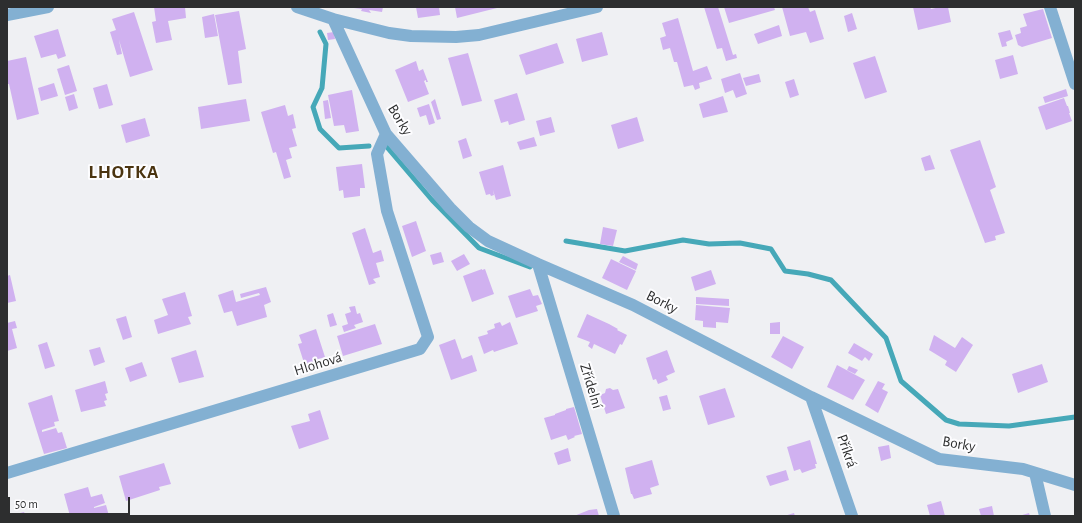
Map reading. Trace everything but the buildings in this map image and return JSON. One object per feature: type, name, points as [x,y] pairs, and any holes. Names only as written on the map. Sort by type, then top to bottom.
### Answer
[{"type":"street","points":[[7,15],[48,7]]},
{"type":"street","points":[[298,7],[333,19],[389,33],[411,36],[456,37],[479,35],[597,7]]},
{"type":"street","points":[[1050,7],[1075,84]]},
{"type":"street","name":"Borky","points":[[333,19],[386,134],[450,208],[469,227],[488,240],[538,264],[633,305],[811,397],[938,459],[1023,469],[1075,484]]},
{"type":"street","name":"Hlohová","points":[[7,473],[420,349],[428,337],[387,211],[377,154],[386,134]]},
{"type":"street","name":"Zřídelní","points":[[538,264],[614,516]]},
{"type":"street","name":"Příkrá","points":[[811,397],[852,516]]},
{"type":"street","points":[[1035,473],[1045,516]]},
{"type":"waterway","points":[[320,32],[326,44],[322,88],[313,107],[320,129],[339,148],[369,146]]},
{"type":"waterway","points":[[386,146],[432,200],[479,248],[530,267]]},
{"type":"waterway","points":[[566,241],[625,251],[683,240],[709,244],[740,243],[771,249],[785,271],[808,274],[831,280],[886,338],[901,381],[946,420],[959,424],[1009,426],[1075,417]]},
{"type":"district","name":"LHOTKA","points":[[124,172]]}]
